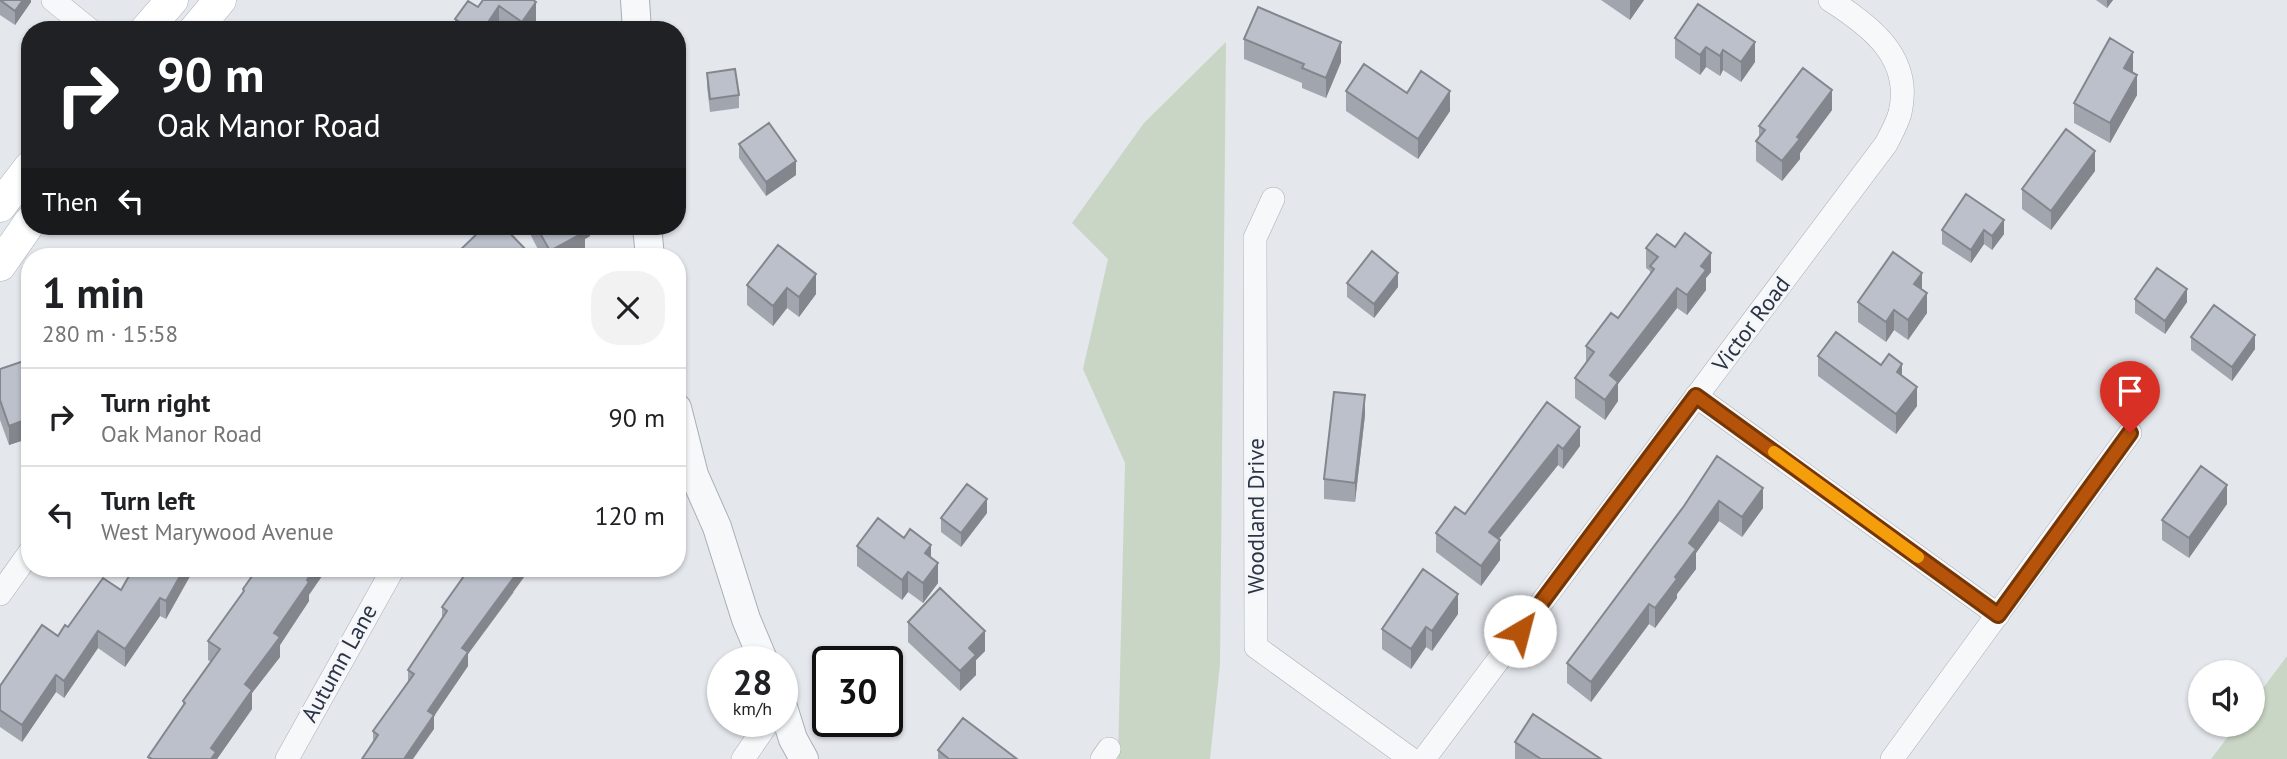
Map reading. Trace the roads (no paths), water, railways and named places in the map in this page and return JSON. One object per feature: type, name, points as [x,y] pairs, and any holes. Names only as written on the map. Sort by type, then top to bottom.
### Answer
[{"type":"main road","points":[[154,21],[172,0]]},
{"type":"main road","points":[[202,21],[220,0]]},
{"type":"main road","points":[[0,206],[21,179]]},
{"type":"main road","points":[[0,265],[21,235]]},
{"type":"street","points":[[52,0],[79,21]]},
{"type":"street","points":[[635,0],[636,21]]},
{"type":"street","name":"Victor Road","points":[[1424,759],[1886,144],[1900,115],[1903,89],[1898,67],[1885,45],[1862,20],[1830,0]]},
{"type":"street","name":"Woodland Drive","points":[[1273,199],[1255,238],[1256,646],[1411,759]]},
{"type":"street","points":[[1696,396],[1998,615]]},
{"type":"street","points":[[1892,759],[2130,433]]},
{"type":"street","points":[[686,443],[694,475],[717,527],[757,646]]},
{"type":"street","points":[[0,594],[21,565]]},
{"type":"street","name":"Autumn Lane","points":[[287,759],[389,577]]},
{"type":"street","points":[[743,759],[758,737]]},
{"type":"street","points":[[792,737],[804,759]]}]
